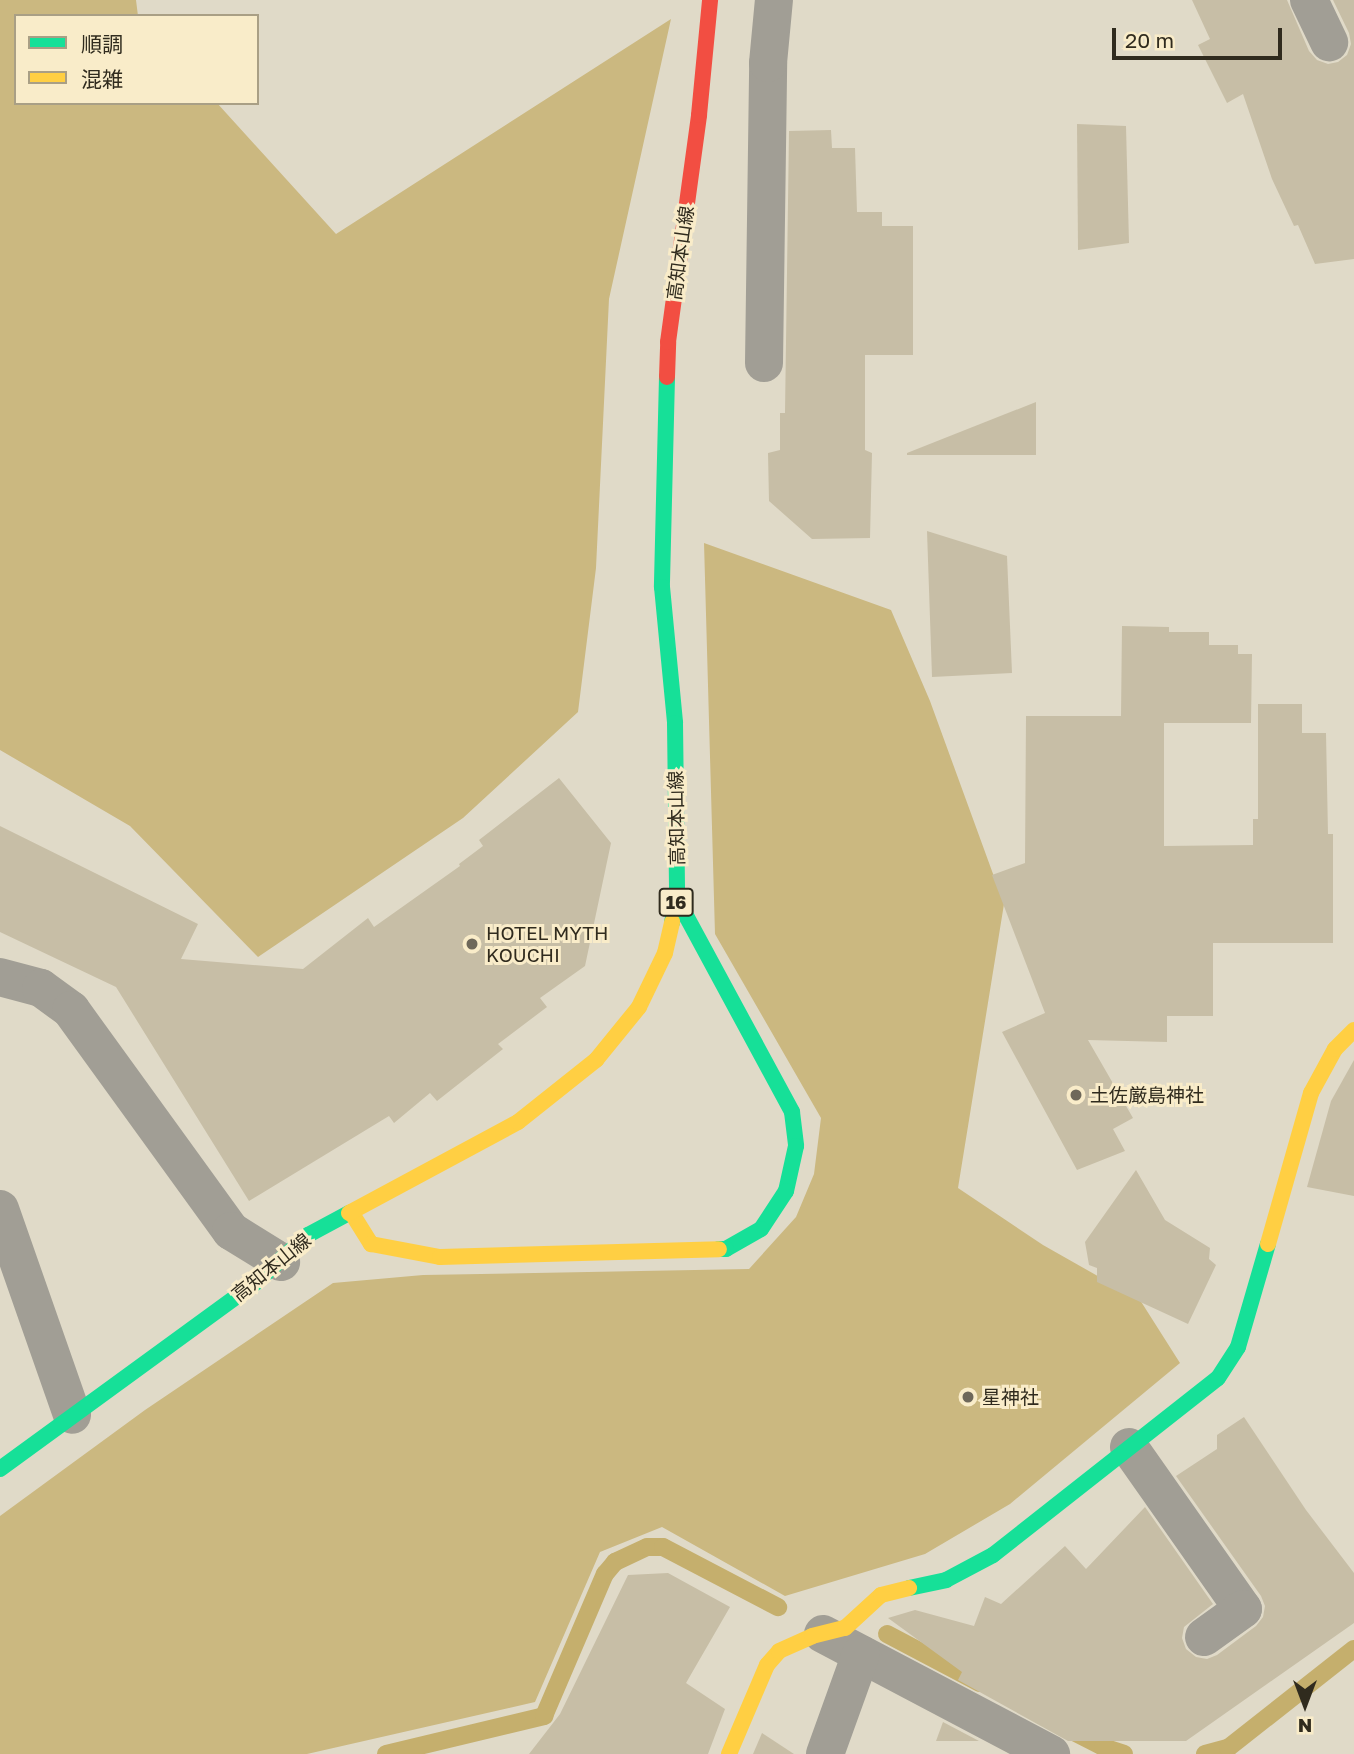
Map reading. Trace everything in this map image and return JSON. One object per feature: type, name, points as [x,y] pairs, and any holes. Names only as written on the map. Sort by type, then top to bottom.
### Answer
[{"type":"main road","name":"高知本山線","points":[[0,1469],[281,1262],[308,1235],[518,1122],[596,1060],[639,1007],[665,953],[677,899],[675,723],[662,587],[668,342],[699,115],[710,0]]},
{"type":"main road","points":[[351,1212],[372,1244],[440,1257],[726,1249],[761,1228],[786,1191],[796,1146],[792,1112],[677,899]]},
{"type":"main road","points":[[729,1754],[766,1665],[791,1643],[845,1628],[881,1595],[946,1580],[993,1555],[1218,1378],[1238,1347],[1311,1093],[1335,1049],[1349,1031],[1354,1030]]},
{"type":"street","points":[[764,363],[768,63],[774,0]]},
{"type":"street","points":[[1309,0],[1329,41]]},
{"type":"street","points":[[0,977],[41,988],[71,1010],[231,1231],[281,1262]]},
{"type":"street","points":[[0,1209],[72,1415]]},
{"type":"street","points":[[1129,1447],[1243,1609],[1204,1637]]},
{"type":"street","points":[[823,1634],[1051,1754]]},
{"type":"street","points":[[825,1754],[861,1654]]},
{"type":"shaded area","points":[[0,0],[136,0],[138,14],[14,14],[14,105],[219,105],[336,234],[671,19],[609,299],[596,568],[578,712],[463,818],[258,957],[130,826],[0,750]]},
{"type":"shaded area","points":[[704,543],[891,610],[930,701],[1004,904],[958,1188],[1043,1245],[1140,1300],[1180,1363],[1010,1504],[925,1554],[785,1596],[662,1527],[600,1552],[535,1702],[307,1754],[0,1754],[0,1516],[145,1410],[333,1283],[423,1275],[749,1269],[796,1217],[814,1174],[821,1118],[715,934]]},
{"type":"building","points":[[1192,0],[1287,0],[1309,51],[1317,60],[1328,64],[1338,62],[1347,55],[1351,44],[1349,33],[1333,0],[1354,0],[1354,259],[1315,264],[1298,225],[1294,226],[1272,179],[1243,94],[1227,103],[1198,45],[1210,39]]},
{"type":"building","points":[[1077,124],[1126,126],[1129,243],[1078,250]]},
{"type":"building","points":[[831,130],[832,148],[855,148],[857,212],[882,212],[882,226],[913,226],[913,355],[865,355],[865,450],[872,453],[870,538],[812,539],[769,501],[768,453],[780,450],[780,413],[785,413],[789,131]]},
{"type":"building","points":[[1036,402],[1036,455],[907,455],[907,453]]},
{"type":"building","points":[[927,531],[1007,556],[1012,673],[932,677]]},
{"type":"building","points":[[1122,626],[1169,627],[1169,632],[1209,632],[1209,645],[1238,645],[1238,654],[1252,654],[1251,723],[1164,723],[1164,846],[1253,845],[1253,819],[1258,819],[1258,704],[1302,704],[1302,733],[1326,733],[1328,834],[1333,834],[1333,943],[1213,943],[1213,1016],[1167,1016],[1167,1042],[1088,1040],[1133,1118],[1113,1129],[1125,1151],[1077,1170],[1002,1032],[1045,1013],[992,875],[1025,863],[1026,716],[1121,716]]},
{"type":"building","points":[[559,778],[611,843],[585,966],[540,998],[547,1007],[498,1044],[503,1049],[437,1101],[430,1093],[394,1123],[389,1116],[249,1201],[116,987],[0,932],[0,826],[198,924],[181,959],[303,969],[368,918],[374,927],[460,866],[459,864],[483,846],[479,840]]},
{"type":"building","points":[[1354,1060],[1354,1196],[1307,1187],[1331,1101]]},
{"type":"building","points":[[1136,1170],[1165,1220],[1210,1248],[1209,1259],[1216,1265],[1188,1324],[1097,1282],[1097,1268],[1089,1265],[1085,1242]]},
{"type":"building","points":[[1244,1417],[1306,1510],[1354,1573],[1354,1623],[1186,1741],[1068,1741],[958,1680],[962,1672],[888,1618],[915,1610],[974,1626],[985,1597],[1001,1604],[1065,1546],[1086,1569],[1145,1507],[1213,1604],[1184,1627],[1182,1638],[1186,1649],[1196,1657],[1207,1659],[1217,1655],[1256,1626],[1263,1617],[1265,1606],[1261,1596],[1176,1476],[1217,1449],[1217,1435]]},
{"type":"building","points":[[668,1573],[730,1607],[686,1683],[725,1709],[708,1754],[529,1754],[560,1714],[628,1575]]},
{"type":"building","points":[[943,1722],[979,1741],[936,1741]]},
{"type":"building","points":[[762,1733],[794,1754],[753,1754]]},
{"type":"waterway","points":[[386,1754],[544,1716],[605,1574],[615,1562],[647,1547],[663,1547],[778,1607]]},
{"type":"waterway","points":[[887,1634],[980,1683]]},
{"type":"waterway","points":[[1205,1754],[1228,1748],[1354,1649]]},
{"type":"waterway","points":[[1070,1730],[1103,1747],[1124,1754]]},
{"type":"traffic: fast","points":[[667,377],[662,587],[675,723],[677,899],[672,922]]},
{"type":"traffic: fast","points":[[677,899],[792,1112],[796,1146],[786,1191],[761,1229],[726,1249],[719,1249]]},
{"type":"traffic: fast","points":[[0,1469],[256,1282],[308,1235],[349,1213]]},
{"type":"traffic: fast","points":[[909,1588],[946,1580],[993,1555],[1218,1378],[1238,1347],[1268,1244]]},
{"type":"traffic: slow","points":[[349,1213],[518,1122],[596,1060],[639,1007],[665,953],[672,922]]},
{"type":"traffic: slow","points":[[1268,1244],[1311,1093],[1335,1049],[1354,1030]]},
{"type":"traffic: slow","points":[[351,1212],[371,1244],[440,1257],[719,1249]]},
{"type":"traffic: slow","points":[[729,1754],[767,1665],[779,1651],[812,1636],[845,1628],[881,1595],[909,1588]]},
{"type":"traffic: jam","points":[[667,377],[668,342],[699,115],[710,0]]},
{"type":"place","name":"HOTEL MYTH KOUCHI","points":[[472,944]]},
{"type":"place","name":"土佐厳島神社","points":[[1076,1095]]},
{"type":"place","name":"星神社","points":[[968,1397]]}]
